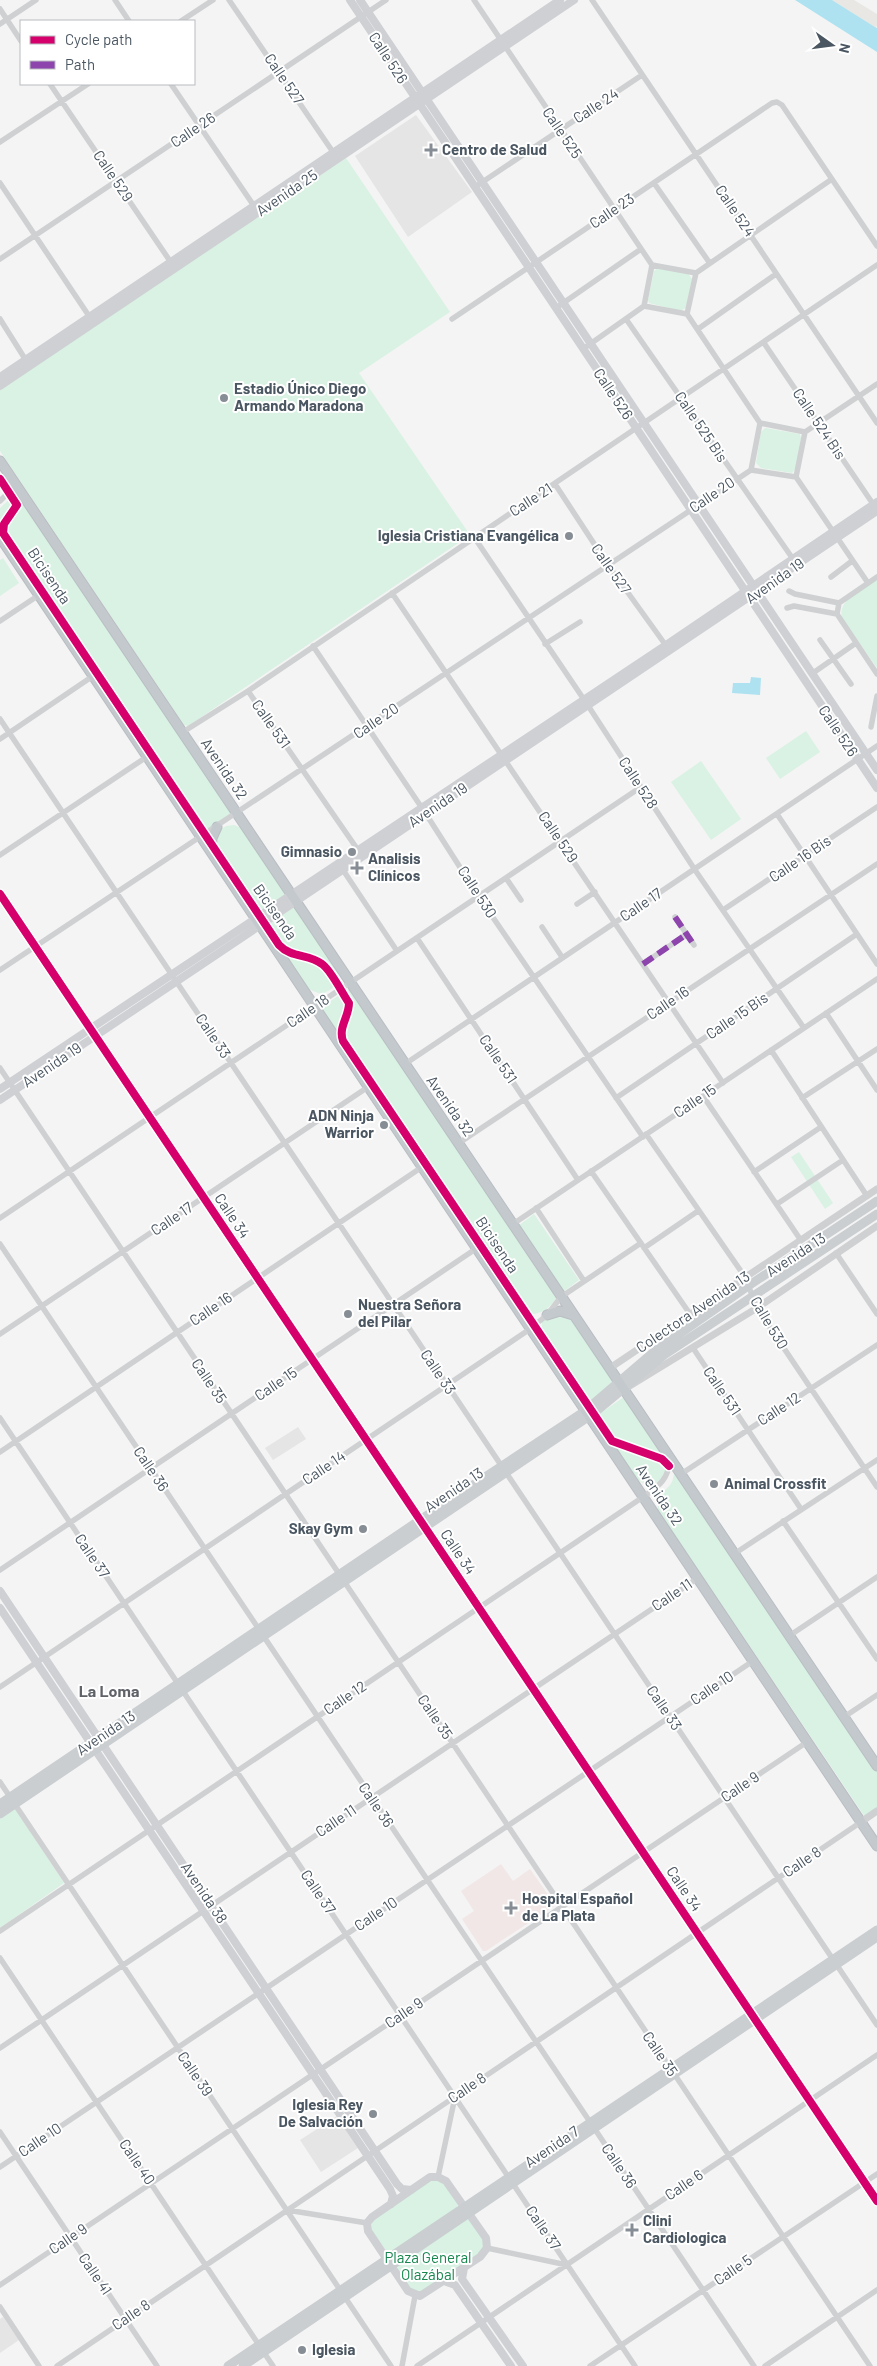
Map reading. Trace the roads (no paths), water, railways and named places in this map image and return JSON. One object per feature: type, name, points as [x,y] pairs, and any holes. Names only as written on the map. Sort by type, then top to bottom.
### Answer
[{"type":"highway","name":"Avenida 32","points":[[0,461],[877,1766]]},
{"type":"highway","name":"Avenida 32","points":[[0,538],[148,756],[877,1846]]},
{"type":"highway","points":[[211,852],[212,838],[217,827]]},
{"type":"highway","points":[[547,1315],[560,1311],[573,1315]]},
{"type":"main road","name":"Calle 526","points":[[350,0],[364,14],[424,96],[877,770]]},
{"type":"main road","name":"Calle 526","points":[[360,0],[364,14],[417,101],[877,788]]},
{"type":"main road","name":"Avenida 25","points":[[0,386],[28,363],[417,101],[502,43],[560,0]]},
{"type":"main road","name":"Avenida 25","points":[[502,43],[574,0]]},
{"type":"main road","name":"Avenida 25","points":[[0,377],[28,363]]},
{"type":"main road","name":"Avenida 19","points":[[755,589],[876,506]]},
{"type":"main road","name":"Avenida 19","points":[[0,1089],[171,974],[258,921],[424,811],[748,595],[793,559],[835,534]]},
{"type":"main road","name":"Avenida 19","points":[[293,898],[343,870],[360,853]]},
{"type":"main road","name":"Avenida 19","points":[[0,1100],[176,981],[258,921]]},
{"type":"main road","name":"Avenida 13","points":[[0,1814],[12,1801],[422,1523],[588,1414],[655,1351],[748,1286],[877,1201]]},
{"type":"main road","name":"Avenida 13","points":[[621,1385],[877,1214]]},
{"type":"main road","name":"Avenida 38","points":[[0,1591],[46,1656],[400,2187],[411,2190]]},
{"type":"main road","name":"Avenida 38","points":[[0,1608],[392,2193],[391,2204]]},
{"type":"main road","name":"Avenida 13","points":[[0,1804],[12,1801]]},
{"type":"main road","name":"Avenida 7","points":[[835,1962],[877,1930]]},
{"type":"main road","name":"Avenida 7","points":[[228,2366],[261,2348],[753,2016],[877,1937]]},
{"type":"main road","points":[[430,2177],[438,2177],[446,2181],[486,2238],[487,2248],[480,2256],[424,2295],[415,2296],[408,2291],[368,2231],[367,2223],[372,2217],[430,2177]]},
{"type":"main road","points":[[465,2267],[461,2275],[462,2279],[523,2366]]},
{"type":"main road","points":[[444,2281],[455,2285],[511,2366]]},
{"type":"main road","name":"Avenida 7","points":[[243,2366],[261,2348]]},
{"type":"street","points":[[0,24],[36,0]]},
{"type":"street","points":[[115,0],[129,20]]},
{"type":"street","points":[[183,20],[213,0]]},
{"type":"street","name":"Calle 527","points":[[229,0],[336,156]]},
{"type":"street","name":"Calle 26","points":[[0,259],[386,0]]},
{"type":"street","name":"Calle 525","points":[[474,0],[652,265]]},
{"type":"street","name":"Calle 524","points":[[592,0],[877,423]]},
{"type":"street","points":[[0,9],[20,39]]},
{"type":"street","name":"Calle 24","points":[[474,187],[642,75]]},
{"type":"street","name":"Calle 529","points":[[51,85],[173,265]]},
{"type":"street","points":[[0,142],[86,85]]},
{"type":"street","points":[[172,85],[256,210]]},
{"type":"street","name":"Calle 23","points":[[452,319],[772,103],[777,102],[782,105],[832,179]]},
{"type":"street","points":[[687,314],[696,273],[709,262],[832,179],[877,246]]},
{"type":"street","points":[[0,183],[91,320]]},
{"type":"street","points":[[654,183],[709,262]]},
{"type":"street","points":[[556,308],[641,249]]},
{"type":"street","points":[[583,349],[644,306],[652,265],[696,273]]},
{"type":"street","name":"Calle 21","points":[[183,732],[248,691],[474,537],[725,370],[877,265]]},
{"type":"street","points":[[698,328],[776,274]]},
{"type":"street","points":[[644,306],[687,314],[760,423],[751,470],[796,477]]},
{"type":"street","points":[[0,319],[28,363]]},
{"type":"street","name":"Calle 525 Bis","points":[[626,319],[682,398],[735,479],[793,559]]},
{"type":"street","name":"Calle 524 Bis","points":[[764,343],[876,506]]},
{"type":"street","points":[[868,583],[796,477],[805,432],[877,384]]},
{"type":"street","points":[[760,423],[805,432]]},
{"type":"street","name":"Calle 20","points":[[0,970],[117,894],[751,470]]},
{"type":"street","points":[[0,501],[6,495],[11,478]]},
{"type":"street","name":"Calle 527","points":[[555,484],[608,565],[668,648]]},
{"type":"street","name":"Calle 528","points":[[474,537],[586,702],[695,870],[804,1028]]},
{"type":"street","points":[[831,577],[852,561]]},
{"type":"street","points":[[877,577],[839,603],[837,614],[877,674]]},
{"type":"street","points":[[789,591],[795,594],[839,603]]},
{"type":"street","name":"Calle 529","points":[[392,593],[723,1083]]},
{"type":"street","points":[[0,621],[39,595]]},
{"type":"street","points":[[787,608],[794,606],[837,614]]},
{"type":"street","points":[[545,644],[580,622]]},
{"type":"street","points":[[820,640],[851,684]]},
{"type":"street","points":[[813,673],[856,643]]},
{"type":"street","name":"Calle 530","points":[[313,646],[366,728],[424,811],[478,897],[616,1098],[745,1277],[757,1308],[877,1486]]},
{"type":"street","points":[[0,738],[93,676]]},
{"type":"street","name":"Calle 531","points":[[248,691],[304,769],[360,853]]},
{"type":"street","points":[[871,727],[877,696]]},
{"type":"street","name":"Calle 33","points":[[0,719],[877,2024]]},
{"type":"street","name":"Calle 17","points":[[405,1064],[470,1018],[695,870],[877,746]]},
{"type":"street","points":[[0,856],[148,756]]},
{"type":"street","name":"Calle 18","points":[[0,1218],[641,787]]},
{"type":"street","name":"Calle 16 Bis","points":[[723,910],[877,807]]},
{"type":"street","points":[[777,814],[877,964]]},
{"type":"street","points":[[875,865],[877,872]]},
{"type":"street","name":"Calle 16","points":[[459,1143],[875,865]]},
{"type":"street","points":[[343,870],[397,951]]},
{"type":"street","points":[[506,878],[521,900]]},
{"type":"street","points":[[577,904],[595,892]]},
{"type":"street","name":"Calle 34","points":[[0,894],[877,2201]]},
{"type":"street","points":[[676,917],[694,945]]},
{"type":"street","points":[[542,927],[562,957]]},
{"type":"street","points":[[643,964],[686,934]]},
{"type":"street","name":"Calle 15 Bis","points":[[616,1098],[857,934]]},
{"type":"street","name":"Calle 531","points":[[417,938],[578,1180]]},
{"type":"street","name":"Calle 15","points":[[513,1224],[877,979]]},
{"type":"street","points":[[826,1013],[877,1090]]},
{"type":"street","points":[[802,1098],[877,1048]]},
{"type":"street","points":[[771,1050],[867,1196]]},
{"type":"street","name":"Calle 35","points":[[0,1068],[870,2366]]},
{"type":"street","name":"Calle 17","points":[[0,1334],[368,1087]]},
{"type":"street","points":[[704,1096],[800,1239]]},
{"type":"street","points":[[754,1172],[821,1127]]},
{"type":"street","points":[[777,1204],[843,1160]]},
{"type":"street","name":"Calle 16","points":[[0,1452],[422,1167]]},
{"type":"street","points":[[591,1171],[690,1314]]},
{"type":"street","name":"Colectora Avenida 13","points":[[610,1368],[877,1189]]},
{"type":"street","points":[[536,1208],[584,1281]]},
{"type":"street","name":"Calle 14","points":[[0,1687],[530,1329],[547,1315],[561,1297],[584,1281],[698,1211]]},
{"type":"street","name":"Colectora Avenida 13","points":[[621,1385],[640,1382],[757,1308],[877,1226]]},
{"type":"street","name":"Calle 36","points":[[0,1244],[754,2366]]},
{"type":"street","name":"Calle 15","points":[[0,1570],[476,1248]]},
{"type":"street","points":[[836,1253],[877,1314]]},
{"type":"street","name":"Calle 12","points":[[681,1474],[877,1344]]},
{"type":"street","name":"Calle 531","points":[[693,1348],[801,1509]]},
{"type":"street","name":"Calle 37","points":[[0,1418],[636,2366]]},
{"type":"street","name":"Calle 12","points":[[0,1931],[643,1497],[666,1478],[669,1466],[666,1453]]},
{"type":"street","points":[[734,1554],[877,1460]]},
{"type":"street","points":[[783,1521],[877,1659]]},
{"type":"street","points":[[789,1636],[877,1577]]},
{"type":"street","name":"Calle 11","points":[[0,2048],[698,1578]]},
{"type":"street","name":"Calle 10","points":[[0,2168],[753,1661]]},
{"type":"street","points":[[844,1717],[877,1695]]},
{"type":"street","name":"Calle 9","points":[[0,2285],[807,1742]]},
{"type":"street","name":"Calle 39","points":[[0,1782],[391,2366]]},
{"type":"street","name":"Calle 8","points":[[57,2366],[877,1811]]},
{"type":"street","name":"Calle 40","points":[[0,1958],[273,2366]]},
{"type":"street","name":"Calle 6","points":[[417,2366],[877,2055]]},
{"type":"street","points":[[438,2177],[455,2097]]},
{"type":"street","name":"Calle 41","points":[[0,2132],[157,2366]]},
{"type":"street","name":"Calle 5","points":[[590,2366],[877,2174]]},
{"type":"street","points":[[287,2210],[367,2223]]},
{"type":"street","points":[[487,2248],[567,2264]]},
{"type":"street","points":[[765,2366],[877,2290]]},
{"type":"street","points":[[402,2366],[415,2296]]},
{"type":"street","points":[[0,2307],[39,2366]]},
{"type":"water","points":[[795,0],[832,0],[877,28],[877,52]]},
{"type":"water","points":[[751,677],[761,678],[760,695],[732,693],[733,683],[750,683]]},
{"type":"place","name":"Centro de Salud","points":[[431,150]]},
{"type":"place","name":"Estadio Único Diego Armando Maradona","points":[[224,398]]},
{"type":"place","name":"Iglesia Cristiana Evangélica","points":[[569,536]]},
{"type":"place","name":"Gimnasio","points":[[352,852]]},
{"type":"place","name":"Analisis Clínicos","points":[[357,868]]},
{"type":"place","name":"ADN Ninja Warrior","points":[[384,1125]]},
{"type":"place","name":"Nuestra Señora del Pilar","points":[[348,1314]]},
{"type":"place","name":"Animal Crossfit","points":[[714,1484]]},
{"type":"place","name":"Skay Gym","points":[[363,1529]]},
{"type":"place","name":"Hospital Español de La Plata","points":[[511,1908]]},
{"type":"place","name":"Iglesia Rey De Salvación","points":[[373,2114]]},
{"type":"place","name":"Clini Cardiologica","points":[[632,2230]]},
{"type":"place","name":"Iglesia","points":[[302,2350]]},
{"type":"district","name":"La Loma","points":[[109,1691]]},
{"type":"park label","name":"Plaza General Olazábal","points":[[428,2266]]}]
